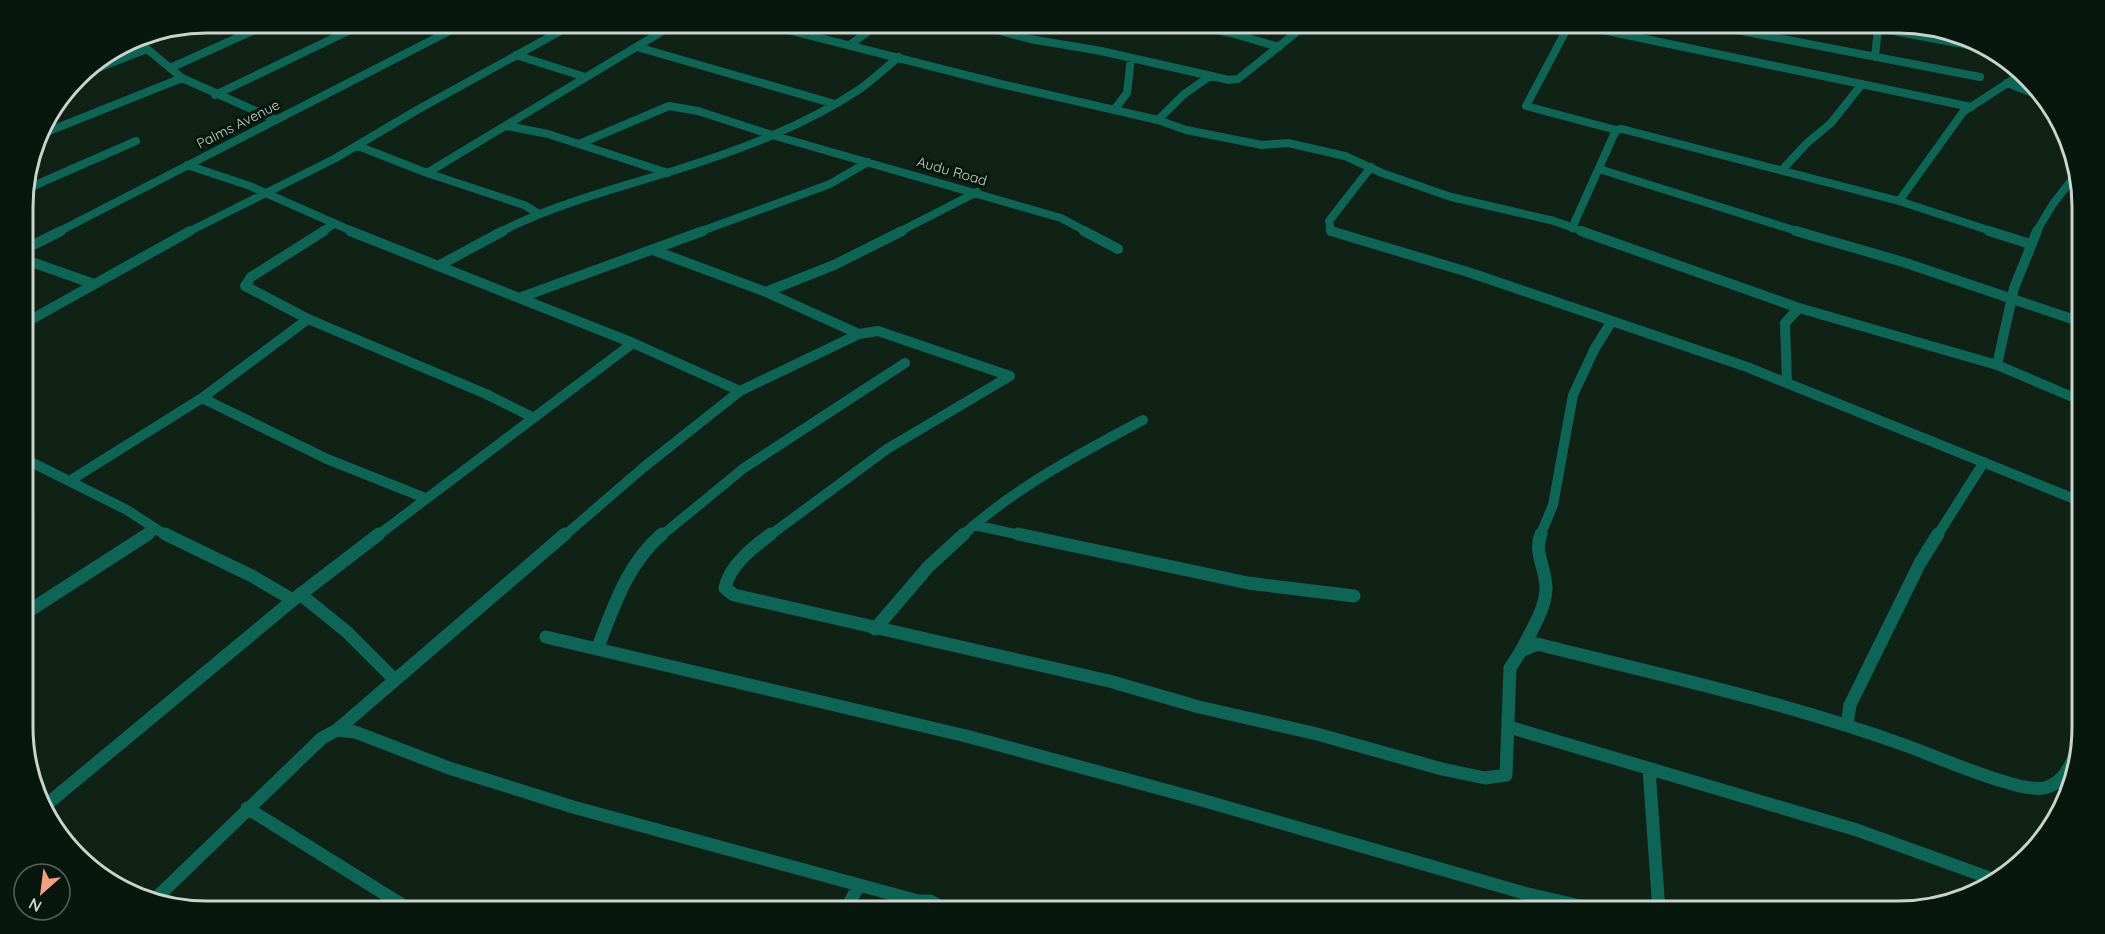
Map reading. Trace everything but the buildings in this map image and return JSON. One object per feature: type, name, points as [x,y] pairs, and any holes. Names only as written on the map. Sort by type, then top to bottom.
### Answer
[{"type":"street","points":[[170,68],[246,33]]},
{"type":"street","points":[[215,95],[342,33]]},
{"type":"street","name":"Palms Avenue","points":[[33,245],[444,33]]},
{"type":"street","points":[[33,319],[209,220],[358,146],[425,105],[555,33]]},
{"type":"street","points":[[427,173],[659,33]]},
{"type":"street","points":[[806,33],[1001,84],[1158,120],[1172,127],[1262,145],[1288,143],[1345,156],[1451,197],[1507,212],[1542,217],[1798,308],[1997,365],[2072,397]]},
{"type":"street","points":[[851,44],[866,33]]},
{"type":"street","points":[[1010,33],[1210,76],[1238,79],[1296,33]]},
{"type":"street","points":[[1231,33],[1279,48]]},
{"type":"street","points":[[1564,33],[1526,106],[1616,130],[1629,130],[1678,142],[1899,201],[2030,244]]},
{"type":"street","points":[[1617,33],[1971,107]]},
{"type":"street","points":[[1755,33],[1980,77]]},
{"type":"street","points":[[1875,57],[1877,33]]},
{"type":"street","points":[[1904,33],[1953,42]]},
{"type":"street","points":[[143,45],[182,78],[215,95],[276,120]]},
{"type":"street","points":[[637,47],[835,104]]},
{"type":"street","points":[[108,64],[147,48]]},
{"type":"street","points":[[516,55],[585,77]]},
{"type":"street","points":[[438,266],[539,214],[668,172],[803,122],[874,79],[899,57]]},
{"type":"street","points":[[1114,111],[1127,93],[1131,58]]},
{"type":"street","points":[[1158,120],[1183,95],[1210,76]]},
{"type":"street","points":[[51,130],[182,78]]},
{"type":"street","points":[[1899,201],[1954,122],[1971,107],[2014,78]]},
{"type":"street","points":[[2007,83],[2027,91]]},
{"type":"street","points":[[1782,170],[1806,144],[1831,123],[1862,84]]},
{"type":"street","name":"Audu Road","points":[[579,144],[669,106],[698,111],[772,135],[977,192],[1061,218],[1118,249]]},
{"type":"street","points":[[507,126],[579,144],[668,172]]},
{"type":"street","points":[[1572,228],[1616,130]]},
{"type":"street","points":[[34,185],[136,141]]},
{"type":"street","points":[[358,146],[427,173],[524,205],[539,214]]},
{"type":"street","points":[[519,298],[830,184],[867,162]]},
{"type":"street","points":[[187,165],[266,193],[334,224],[633,344],[740,391]]},
{"type":"street","points":[[1371,167],[1329,221],[1331,232],[1471,273],[1787,383],[2072,498]]},
{"type":"street","points":[[1599,169],[1829,242],[1903,262],[2072,319]]},
{"type":"street","points":[[1997,365],[2010,297],[2030,244],[2046,213],[2070,181]]},
{"type":"street","points":[[766,292],[834,265],[977,192]]},
{"type":"street","points":[[334,224],[251,277],[245,284],[252,291],[308,319],[486,394],[532,417]]},
{"type":"street","points":[[653,250],[766,292],[859,334]]},
{"type":"street","points":[[33,263],[94,285]]},
{"type":"street","points":[[1787,383],[1785,322],[1798,308]]},
{"type":"street","points":[[71,480],[202,398],[308,319]]},
{"type":"street","points":[[160,894],[322,738],[337,730],[644,467],[740,391],[859,334],[878,331],[1010,376],[887,449],[759,543],[727,576],[725,588],[734,595],[1109,681],[1199,707],[1317,734],[1442,769],[1485,778],[1506,775],[1510,668],[1521,651],[1542,606],[1546,589],[1537,544],[1553,505],[1573,395],[1594,348],[1611,321]]},
{"type":"street","points":[[50,802],[296,597],[532,417],[596,373],[633,344]]},
{"type":"street","points":[[598,647],[624,582],[636,562],[659,537],[744,468],[905,363]]},
{"type":"street","points":[[202,398],[327,459],[425,498]]},
{"type":"street","points":[[875,629],[929,566],[988,512],[1094,446],[1143,420]]},
{"type":"street","points":[[33,462],[71,480],[177,542],[296,597],[362,646],[395,680]]},
{"type":"street","points":[[1847,724],[1850,705],[1920,564],[1984,462]]},
{"type":"street","points":[[974,525],[1248,583],[1354,596]]},
{"type":"street","points":[[33,608],[156,529]]},
{"type":"street","points":[[546,637],[598,647],[966,736],[1561,901]]},
{"type":"street","points":[[1521,651],[1537,644],[1547,646],[1776,703],[1847,724],[2013,785],[2044,788],[2065,774]]},
{"type":"street","points":[[1509,727],[1857,830],[1986,877]]},
{"type":"street","points":[[337,730],[355,732],[449,768],[573,807],[918,901]]},
{"type":"street","points":[[1648,769],[1658,901]]},
{"type":"street","points":[[247,808],[396,901]]},
{"type":"street","points":[[850,901],[859,885]]}]
